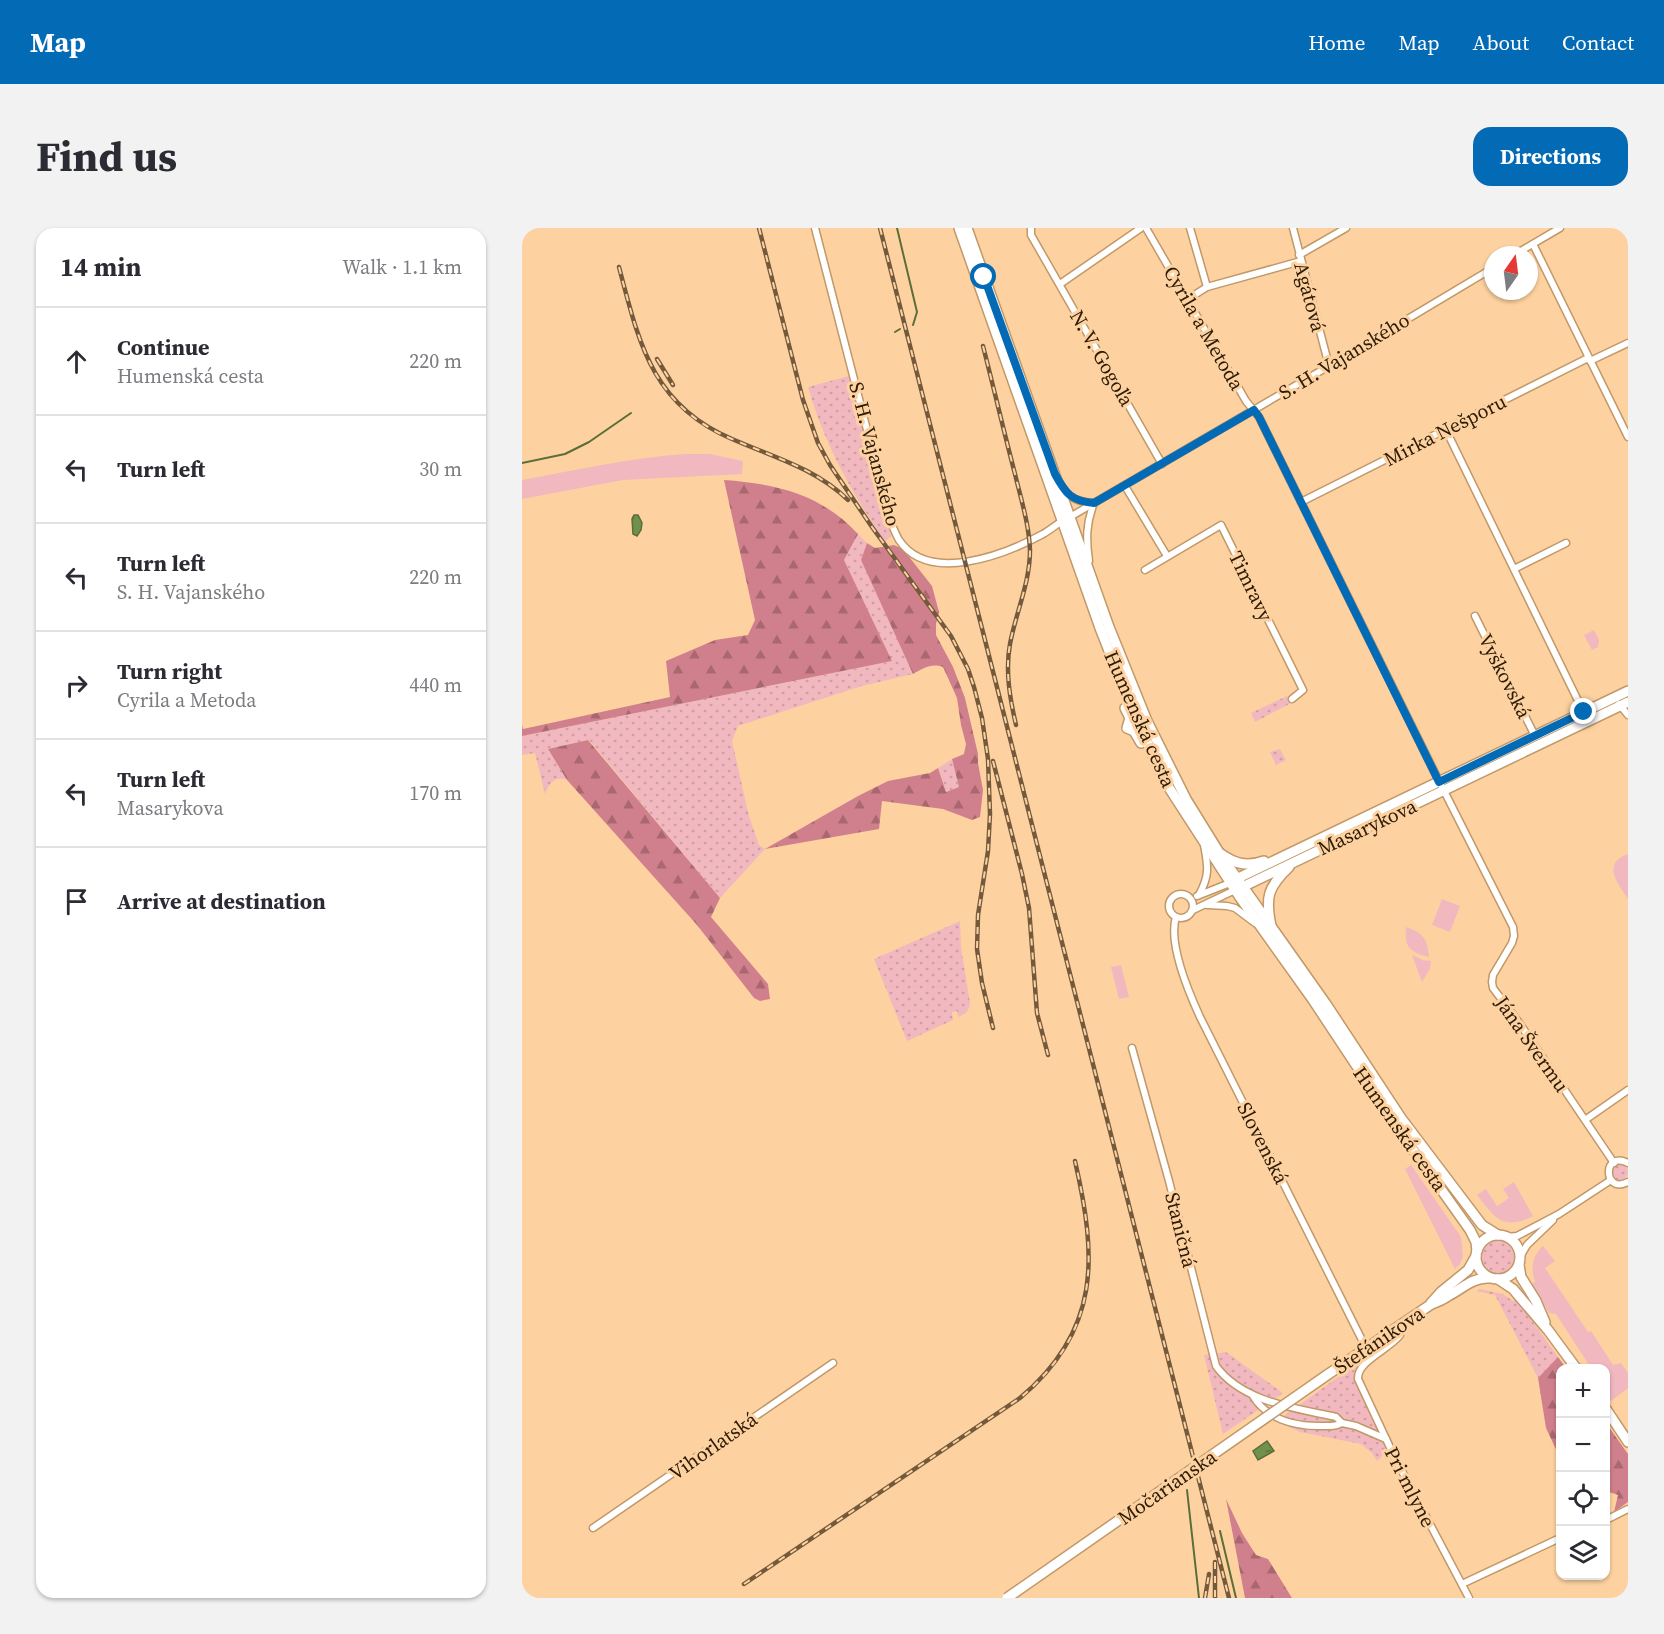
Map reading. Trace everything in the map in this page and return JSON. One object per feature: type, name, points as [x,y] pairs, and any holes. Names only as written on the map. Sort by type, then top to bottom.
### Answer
[{"type":"main road","name":"Humenská cesta","points":[[959,228],[1066,519],[1100,628],[1128,699],[1125,707],[1130,718],[1127,728],[1134,731],[1141,745],[1150,749],[1164,780],[1203,841],[1237,884],[1399,1130],[1470,1230],[1476,1242],[1476,1253]]},
{"type":"main road","name":"Humenská cesta","points":[[967,228],[1055,474],[1066,519],[1147,720],[1186,799],[1237,884]]},
{"type":"main road","name":"Masarykova","points":[[1237,884],[1297,860],[1442,786],[1621,702],[1628,691]]},
{"type":"main road","name":"Masarykova","points":[[1510,753],[1535,736],[1586,717]]},
{"type":"main road","name":"Masarykova","points":[[1237,884],[1286,855],[1442,786]]},
{"type":"main road","points":[[1220,854],[1236,863],[1248,865],[1286,855]]},
{"type":"main road","points":[[1266,927],[1270,891],[1276,880],[1297,860]]},
{"type":"main road","name":"Humenská cesta","points":[[1266,927],[1326,1004],[1409,1130],[1482,1225],[1502,1236]]},
{"type":"main road","points":[[1430,1305],[1441,1292],[1468,1270],[1480,1244],[1486,1238],[1502,1236],[1516,1245],[1521,1277],[1536,1301],[1548,1330]]},
{"type":"main road","points":[[1476,1253],[1480,1271],[1513,1289],[1573,1364]]},
{"type":"main road","points":[[1430,1305],[1475,1280],[1510,1276],[1519,1261]]},
{"type":"main road","name":"Štefánikova","points":[[1327,1375],[1430,1305]]},
{"type":"main road","name":"Močarianska","points":[[1006,1598],[1327,1375]]},
{"type":"main road","points":[[1610,1416],[1628,1442]]},
{"type":"street","name":"S. H. Vajanského","points":[[815,228],[891,523],[899,540],[913,555],[934,563],[948,564],[994,556],[1029,541],[1484,273]]},
{"type":"street","name":"N. V. Gogoľa","points":[[1031,228],[1031,235],[1162,464]]},
{"type":"street","points":[[1060,284],[1141,228]]},
{"type":"street","name":"Cyrila a Metoda","points":[[1146,228],[1246,401],[1259,417],[1442,786]]},
{"type":"street","name":"Cyrila a Metoda","points":[[1190,228],[1207,287]]},
{"type":"street","name":"Agátová","points":[[1293,228],[1329,366]]},
{"type":"street","points":[[1188,298],[1207,287],[1300,258],[1346,228]]},
{"type":"street","points":[[1530,246],[1560,228]]},
{"type":"street","points":[[1533,244],[1628,437]]},
{"type":"street","name":"Mirka Nešporu","points":[[1301,502],[1589,359],[1628,343]]},
{"type":"street","points":[[1446,430],[1586,717]]},
{"type":"street","points":[[1055,474],[1066,494],[1074,499],[1094,503],[1086,534],[1092,580]]},
{"type":"street","points":[[1125,486],[1167,556]]},
{"type":"street","name":"Timravy","points":[[1145,570],[1221,525],[1303,690],[1292,699]]},
{"type":"street","points":[[1514,569],[1566,543]]},
{"type":"street","name":"Vyškovská","points":[[1474,616],[1535,736]]},
{"type":"street","points":[[1621,702],[1628,715]]},
{"type":"street","name":"Jána Švermu","points":[[1442,786],[1513,927],[1514,936],[1493,975],[1493,988],[1521,1024],[1614,1162]]},
{"type":"street","points":[[1199,895],[1206,883],[1208,873],[1203,841]]},
{"type":"street","points":[[1189,898],[1237,884]]},
{"type":"street","points":[[1193,910],[1189,898],[1180,894],[1169,904],[1170,911],[1176,917],[1186,918],[1193,910],[1207,904],[1237,884]]},
{"type":"street","points":[[1207,904],[1235,908],[1266,927]]},
{"type":"street","name":"Slovenská","points":[[1176,917],[1174,933],[1186,983],[1200,1017],[1366,1348]]},
{"type":"street","name":"Staničná","points":[[1132,1048],[1169,1181],[1216,1366],[1222,1374],[1253,1396],[1269,1413],[1288,1423],[1311,1426],[1336,1426],[1342,1423]]},
{"type":"street","points":[[1585,1120],[1625,1092],[1628,1101]]},
{"type":"street","points":[[1628,1163],[1619,1160],[1614,1162],[1609,1169],[1611,1179],[1619,1184],[1628,1182]]},
{"type":"street","points":[[1502,1236],[1517,1236],[1559,1214],[1611,1179]]},
{"type":"street","points":[[1519,1261],[1527,1245],[1559,1214]]},
{"type":"street","name":"Pri mlyne","points":[[1395,1329],[1400,1335],[1396,1341],[1365,1364],[1358,1374],[1358,1379],[1386,1439],[1469,1598]]},
{"type":"street","name":"Vihorlatská","points":[[593,1528],[833,1362]]},
{"type":"street","name":"Staničná","points":[[1253,1396],[1336,1417],[1342,1423],[1356,1426],[1386,1439]]},
{"type":"street","points":[[1610,1518],[1628,1509]]},
{"type":"street","points":[[1462,1584],[1556,1540]]},
{"type":"shaded area","points":[[849,376],[892,535],[885,542],[840,468],[822,428],[808,387]]},
{"type":"shaded area","points":[[685,454],[710,454],[743,461],[742,474],[623,480],[522,499],[522,480],[623,461]]},
{"type":"shaded area","points":[[858,534],[867,543],[861,560],[913,674],[862,686],[738,726],[732,741],[749,816],[759,845],[765,849],[720,898],[589,740],[548,749],[567,780],[553,781],[545,794],[535,753],[522,755],[522,736],[892,661],[844,560]]},
{"type":"shaded area","points":[[1594,630],[1599,640],[1598,647],[1592,650],[1584,635]]},
{"type":"shaded area","points":[[1287,696],[1291,703],[1255,722],[1251,713]]},
{"type":"shaded area","points":[[1280,749],[1286,760],[1276,765],[1270,752]]},
{"type":"shaded area","points":[[952,759],[959,787],[946,792],[938,768]]},
{"type":"shaded area","points":[[1628,854],[1628,899],[1616,881],[1613,868],[1620,858]]},
{"type":"shaded area","points":[[1442,899],[1460,906],[1450,932],[1432,925]]},
{"type":"shaded area","points":[[960,921],[969,1009],[958,1017],[957,1011],[952,1012],[953,1020],[907,1041],[874,959]]},
{"type":"shaded area","points":[[1406,927],[1421,934],[1429,957],[1410,948],[1406,940]]},
{"type":"shaded area","points":[[1412,955],[1431,961],[1430,969],[1422,982]]},
{"type":"shaded area","points":[[1121,965],[1129,997],[1119,999],[1111,967]]},
{"type":"shaded area","points":[[1617,1164],[1623,1164],[1628,1172],[1626,1178],[1617,1180],[1612,1175],[1612,1169]]},
{"type":"shaded area","points":[[1411,1165],[1461,1237],[1463,1256],[1455,1269],[1405,1169]]},
{"type":"shaded area","points":[[1514,1182],[1533,1216],[1507,1222],[1495,1216],[1477,1195],[1486,1189],[1497,1206],[1509,1198],[1503,1189]]},
{"type":"shaded area","points":[[1498,1241],[1509,1246],[1514,1257],[1509,1268],[1498,1273],[1487,1268],[1482,1257],[1487,1246]]},
{"type":"shaded area","points":[[1543,1246],[1555,1261],[1545,1268],[1613,1365],[1621,1363],[1628,1373],[1628,1388],[1611,1401],[1610,1364],[1588,1364],[1556,1314],[1549,1313],[1532,1285],[1535,1281],[1533,1262]]},
{"type":"shaded area","points":[[1480,1289],[1503,1294],[1513,1301],[1516,1298],[1558,1357],[1538,1378],[1495,1295],[1476,1291]]},
{"type":"shaded area","points":[[1395,1336],[1363,1362],[1355,1373],[1355,1380],[1388,1450],[1377,1461],[1372,1453],[1361,1444],[1300,1432],[1277,1421]]},
{"type":"shaded area","points":[[1226,1352],[1283,1393],[1223,1434],[1204,1355]]},
{"type":"green space","points":[[724,480],[780,488],[813,500],[844,520],[858,534],[844,560],[892,661],[522,736],[522,725],[523,729],[670,697],[666,661],[715,640],[748,635],[755,620]]},
{"type":"green space","points":[[867,543],[875,548],[894,545],[903,549],[932,586],[939,612],[936,635],[953,667],[965,698],[978,754],[983,790],[980,817],[972,820],[943,809],[882,801],[879,829],[765,849],[888,781],[930,773],[938,768],[946,792],[959,787],[952,759],[964,754],[966,744],[957,698],[943,667],[931,666],[913,674],[861,560]]},
{"type":"green space","points":[[588,740],[720,898],[711,917],[768,984],[770,999],[760,1001],[754,998],[697,925],[567,780],[548,749]]},
{"type":"green space","points":[[1558,1357],[1563,1364],[1556,1364],[1556,1449],[1546,1428],[1538,1378]]},
{"type":"green space","points":[[1610,1429],[1628,1454],[1628,1502],[1614,1512],[1618,1495],[1610,1492]]},
{"type":"green space","points":[[1226,1499],[1242,1533],[1256,1555],[1268,1559],[1292,1598],[1245,1598]]},
{"type":"water","points":[[634,515],[638,515],[642,523],[637,536],[633,534]]},
{"type":"water","points":[[1267,1441],[1274,1451],[1258,1460],[1253,1451]]},
{"type":"waterway","points":[[897,228],[917,312],[913,325]]},
{"type":"waterway","points":[[895,332],[900,329]]},
{"type":"waterway","points":[[522,463],[565,454],[589,442],[631,413]]},
{"type":"waterway","points":[[1187,1490],[1199,1598]]},
{"type":"waterway","points":[[1220,1531],[1236,1598]]},
{"type":"railway","points":[[759,228],[803,400],[818,443],[830,465],[872,527],[951,636],[968,669],[974,687],[982,718],[988,759],[990,814],[988,851],[978,915],[977,949],[982,983],[993,1028]]},
{"type":"railway","points":[[880,228],[1229,1598]]},
{"type":"railway","points":[[619,267],[642,346],[666,390],[683,408],[705,425],[732,439],[808,471],[848,500]]},
{"type":"railway","points":[[983,346],[1024,512],[1030,550],[1028,574],[1013,632],[1008,664],[1016,725]]},
{"type":"railway","points":[[657,359],[673,385]]},
{"type":"railway","points":[[993,761],[1029,908],[1037,1013],[1048,1055]]},
{"type":"railway","points":[[744,1584],[1020,1398],[1047,1372],[1066,1346],[1079,1318],[1086,1290],[1089,1260],[1087,1229],[1075,1161]]},
{"type":"railway","points":[[1215,1562],[1215,1598]]},
{"type":"railway","points":[[1205,1598],[1209,1574]]},
{"type":"route","points":[[984,277],[1055,474],[1066,494],[1074,499],[1094,503],[1254,410],[1439,782],[1584,712]]}]
